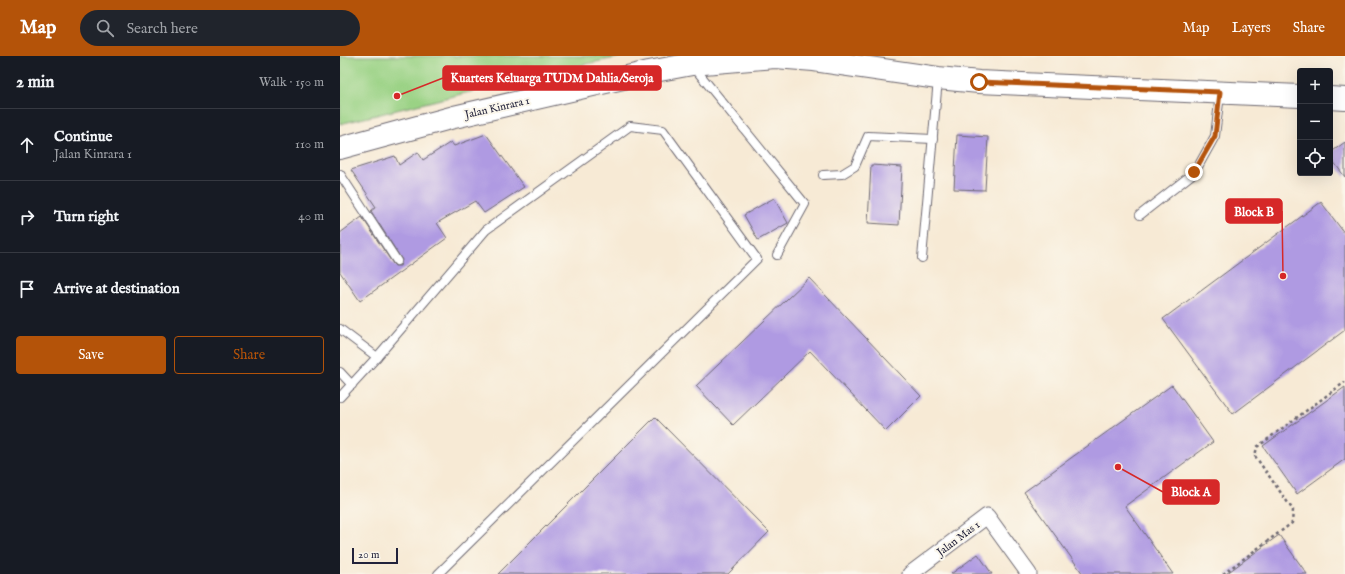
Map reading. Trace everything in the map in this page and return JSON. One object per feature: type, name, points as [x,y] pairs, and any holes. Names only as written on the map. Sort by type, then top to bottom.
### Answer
[{"type":"street","name":"Jalan Kinrara 1","points":[[340,148],[454,117],[649,72],[692,64],[775,57],[814,60],[938,78],[979,82],[1297,96]]},
{"type":"street","points":[[1333,98],[1345,99]]},
{"type":"street","name":"Jalan Mas 1","points":[[910,574],[987,516],[1028,574]]},
{"type":"lane","points":[[692,64],[806,204],[777,255]]},
{"type":"lane","points":[[922,258],[938,78]]},
{"type":"lane","points":[[1140,215],[1194,172],[1215,136],[1220,92]]},
{"type":"lane","points":[[340,397],[377,357],[486,230],[630,126],[663,130],[757,259],[438,574]]},
{"type":"lane","points":[[823,175],[842,174],[855,166],[868,136],[933,139]]},
{"type":"lane","points":[[340,174],[398,261]]},
{"type":"lane","points":[[340,329],[377,357]]},
{"type":"lane","points":[[340,372],[352,385]]},
{"type":"path","points":[[1223,574],[1292,523],[1293,510],[1255,456],[1257,447],[1345,382]]},
{"type":"green space","points":[[340,56],[625,56],[567,68],[340,124]]},
{"type":"building","points":[[486,134],[524,187],[484,213],[475,201],[437,223],[447,238],[360,301],[340,272],[340,233],[362,217],[393,264],[395,266],[400,266],[402,260],[371,211],[376,207],[351,170],[395,156],[399,165],[418,152],[423,160],[451,142],[454,146]]},
{"type":"building","points":[[957,135],[988,137],[985,190],[954,189]]},
{"type":"building","points":[[1345,142],[1345,177],[1333,161],[1333,151]]},
{"type":"building","points":[[871,165],[902,167],[899,225],[868,223]]},
{"type":"building","points":[[774,198],[788,223],[758,240],[744,215]]},
{"type":"building","points":[[1321,202],[1345,234],[1345,330],[1233,414],[1163,319]]},
{"type":"building","points":[[809,278],[921,396],[886,431],[810,351],[733,425],[696,386]]},
{"type":"building","points":[[1172,385],[1213,442],[1125,506],[1173,574],[1083,574],[1024,492]]},
{"type":"building","points":[[1345,387],[1345,459],[1297,494],[1263,446]]},
{"type":"building","points":[[655,417],[769,532],[728,574],[498,574]]},
{"type":"building","points":[[1279,535],[1307,574],[1226,574]]},
{"type":"building","points":[[978,554],[992,574],[951,574]]},
{"type":"place","name":"Kuarters Keluarga TUDM Dahlia/Seroja","points":[[397,96]]},
{"type":"place","name":"Block B","points":[[1283,276]]},
{"type":"place","name":"Block A","points":[[1118,467]]},
{"type":"route","points":[[979,82],[1220,92],[1215,136],[1194,172]]}]
